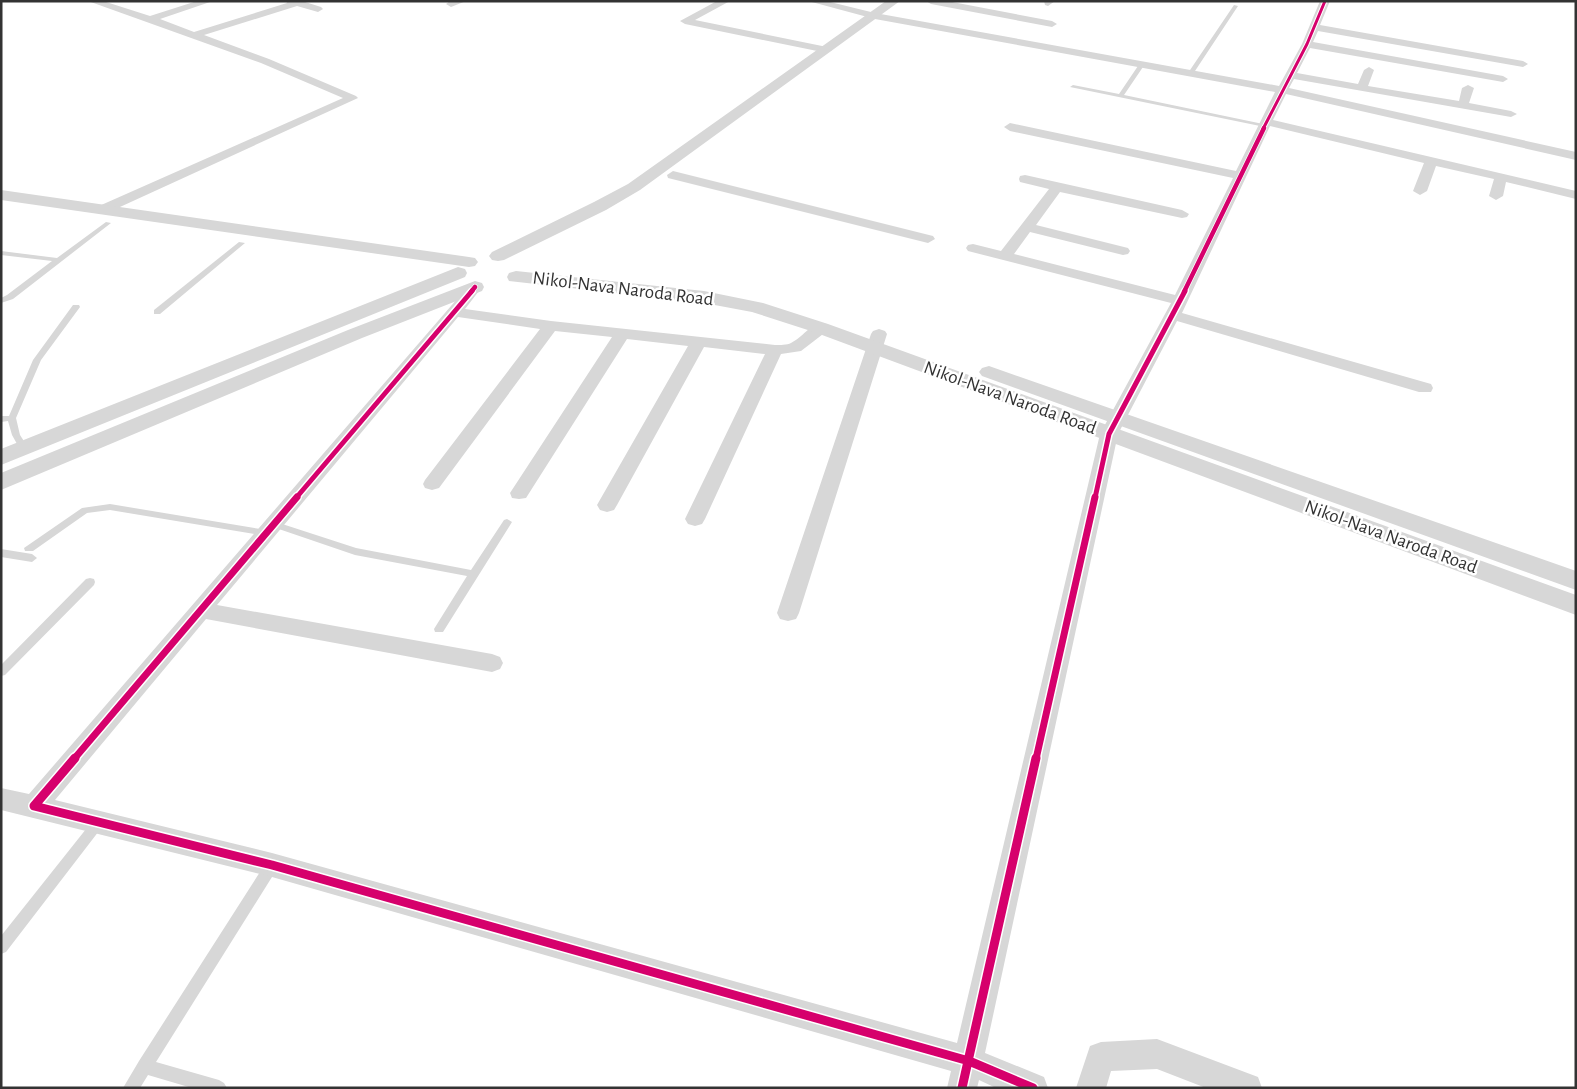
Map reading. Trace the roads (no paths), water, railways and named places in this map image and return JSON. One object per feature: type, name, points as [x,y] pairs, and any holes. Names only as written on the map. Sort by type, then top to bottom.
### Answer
[{"type":"street","points":[[93,1],[150,19],[266,61],[352,98],[106,216]]},
{"type":"street","points":[[150,19],[208,1]]},
{"type":"street","points":[[450,4],[461,1]]},
{"type":"street","points":[[725,1],[685,21],[827,50]]},
{"type":"street","points":[[813,1],[882,17],[1191,73],[1414,93],[1463,106],[1511,114]]},
{"type":"street","points":[[572,236],[650,192],[882,17],[894,1]]},
{"type":"street","points":[[498,256],[600,206],[634,187],[827,50],[911,1]]},
{"type":"street","points":[[930,1],[1052,24]]},
{"type":"street","points":[[966,1074],[1113,426],[1176,308],[1310,36],[1325,1]]},
{"type":"street","points":[[194,35],[293,2],[318,9]]},
{"type":"street","points":[[1310,36],[1523,64]]},
{"type":"street","points":[[1310,36],[1503,79]]},
{"type":"street","points":[[1362,88],[1369,70]]},
{"type":"street","points":[[1286,82],[1575,153]]},
{"type":"street","points":[[1463,106],[1467,91],[1518,104]]},
{"type":"street","points":[[1266,124],[1431,160],[1576,195]]},
{"type":"street","points":[[1010,127],[1240,176]]},
{"type":"street","points":[[1420,191],[1431,160]]},
{"type":"street","points":[[673,175],[928,239]]},
{"type":"street","points":[[1496,196],[1501,177]]},
{"type":"street","points":[[1025,179],[1182,214]]},
{"type":"street","points":[[1005,256],[1057,187]]},
{"type":"street","points":[[1,195],[241,242],[490,277],[713,287],[766,298],[877,341],[788,613]]},
{"type":"street","points":[[1,208],[106,216],[490,277]]},
{"type":"street","points":[[1028,227],[1123,251]]},
{"type":"street","points":[[973,248],[1176,308],[1425,388]]},
{"type":"street","points":[[1,482],[490,277],[516,260],[498,256],[487,256],[490,277]]},
{"type":"street","points":[[34,806],[454,312],[490,277]]},
{"type":"street","points":[[1,458],[490,277]]},
{"type":"street","name":"Nikol-Nava Naroda Road","points":[[490,277],[704,298],[756,307],[821,328],[877,341],[1113,426],[1576,605]]},
{"type":"street","points":[[454,312],[551,326],[775,350],[795,348],[821,328]]},
{"type":"street","points":[[432,484],[551,326]]},
{"type":"street","points":[[519,493],[623,333]]},
{"type":"street","points":[[607,505],[699,341]]},
{"type":"street","points":[[695,518],[775,350]]},
{"type":"street","points":[[1113,426],[1576,581]]},
{"type":"street","points":[[201,610],[492,663]]},
{"type":"street","points":[[1,799],[272,865],[966,1074],[1033,1088]]},
{"type":"street","points":[[1091,1088],[1101,1057],[1157,1054],[1247,1088]]},
{"type":"lane","points":[[1191,73],[1236,6]]},
{"type":"lane","points":[[1121,96],[1142,64]]},
{"type":"lane","points":[[1073,87],[1266,124]]},
{"type":"lane","points":[[1,302],[58,260],[106,216]]},
{"type":"lane","points":[[156,312],[241,242]]},
{"type":"lane","points":[[1,253],[58,260]]},
{"type":"lane","points":[[24,449],[16,435],[12,418],[37,360],[76,307]]},
{"type":"lane","points":[[1,419],[12,418]]},
{"type":"lane","points":[[1,552],[31,553],[85,510],[110,507],[270,528],[355,551],[474,574]]},
{"type":"lane","points":[[439,629],[507,522]]},
{"type":"lane","points":[[1,672],[90,582]]},
{"type":"lane","points":[[1,947],[98,822]]},
{"type":"lane","points":[[131,1088],[272,865]]},
{"type":"lane","points":[[144,1066],[219,1088]]}]
